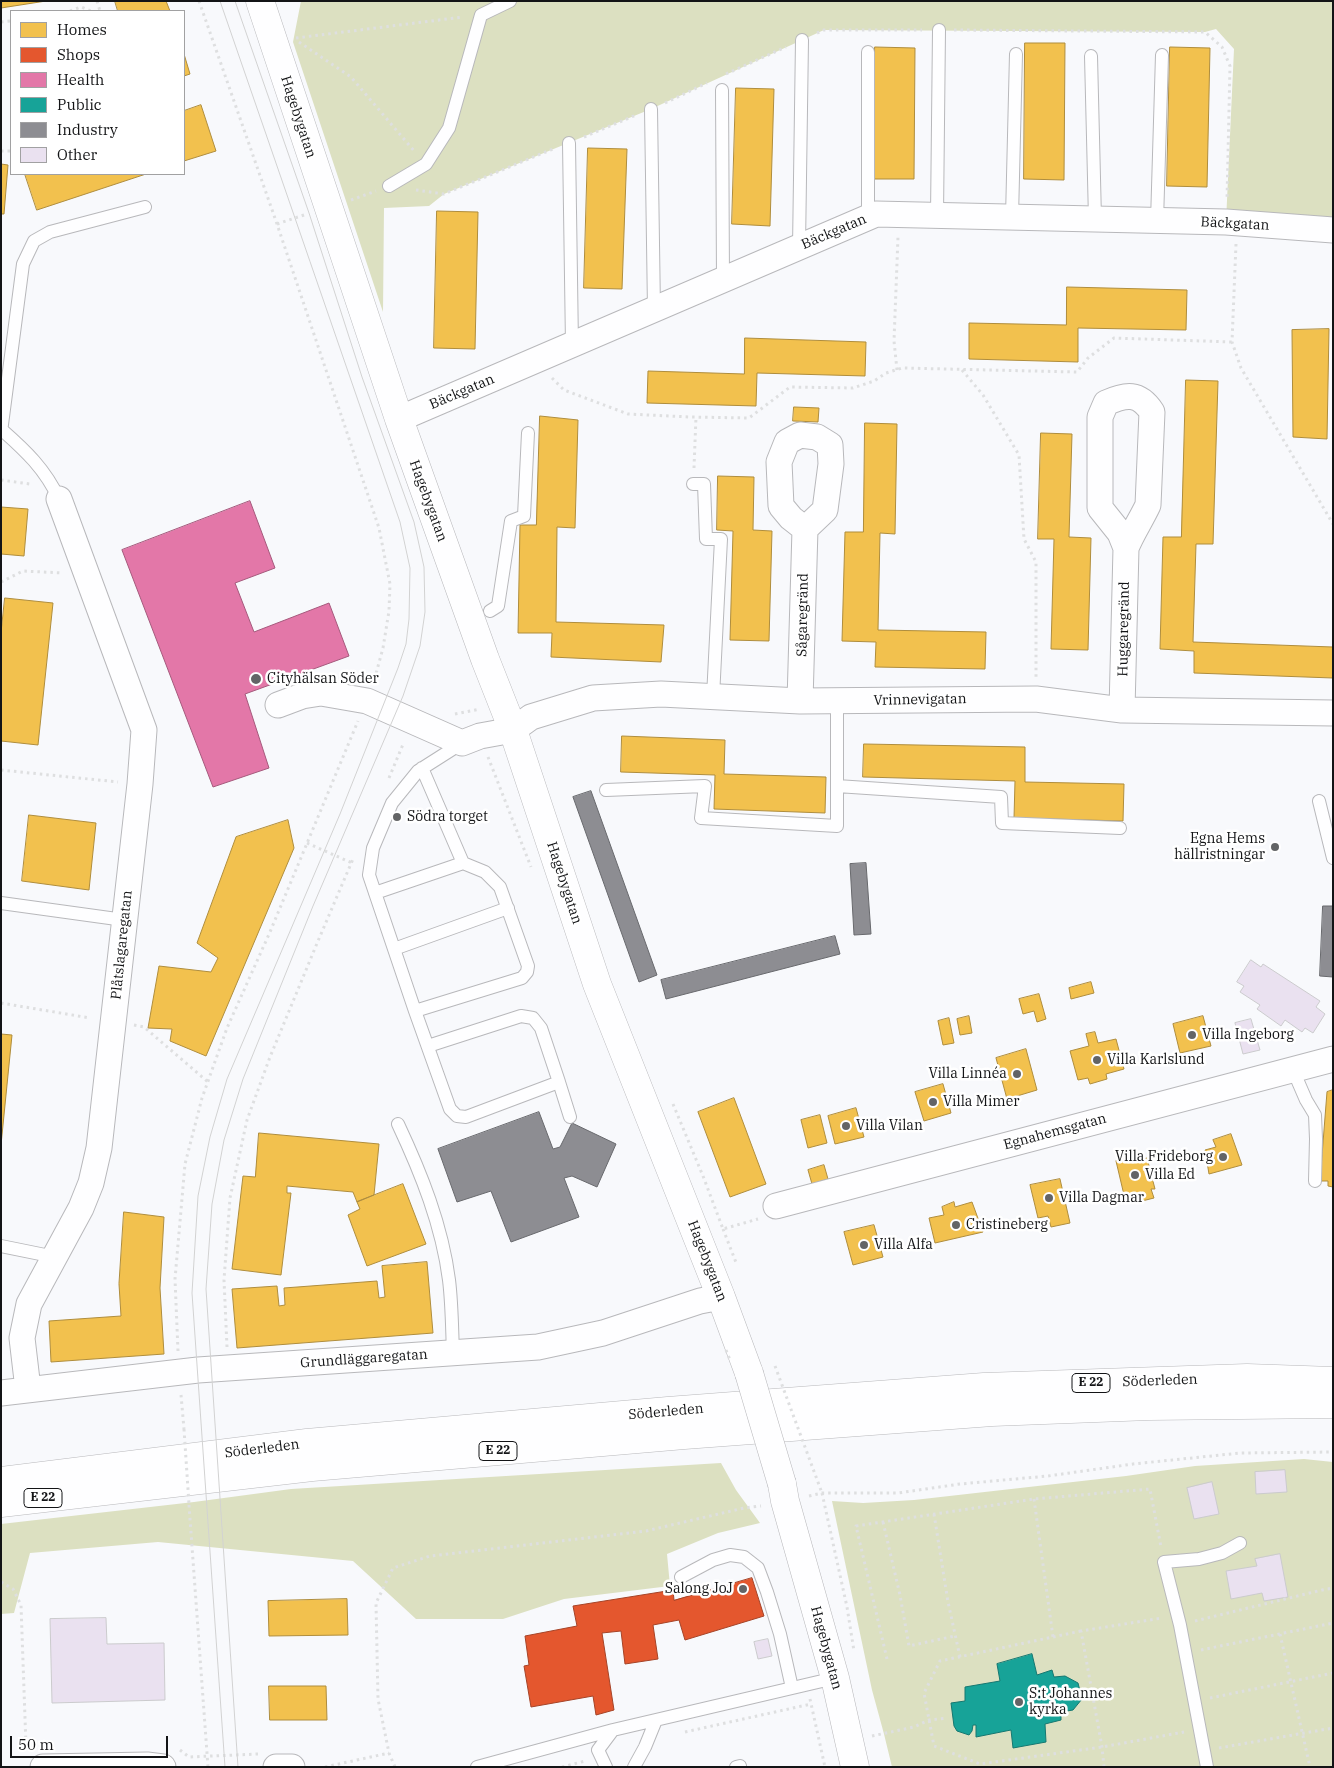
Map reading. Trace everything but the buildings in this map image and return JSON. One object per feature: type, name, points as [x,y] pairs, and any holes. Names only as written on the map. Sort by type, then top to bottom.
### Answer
[{"type":"main road","name":"Hagebygatan","points":[[260,1],[399,419],[485,659],[513,730],[597,984],[721,1297],[762,1370],[784,1493],[835,1678],[855,1767]]},
{"type":"main road","name":"Söderleden","points":[[1,1481],[307,1444],[668,1411],[984,1387],[1247,1378],[1333,1381]]},
{"type":"main road","name":"Söderleden","points":[[1,1502],[312,1467],[684,1434],[992,1412],[1159,1406],[1333,1404]]},
{"type":"street","name":"Bäckgatan","points":[[399,419],[876,214],[1231,223],[1333,230]]},
{"type":"street","name":"Huggaregränd","points":[[1122,710],[1126,548],[1133,530],[1142,519],[1148,506],[1152,412],[1146,403],[1136,396],[1119,397],[1106,403],[1100,417],[1100,508],[1120,533],[1126,548]]},
{"type":"street","name":"Plåtslagaregatan","points":[[28,1389],[22,1338],[29,1304],[80,1208],[91,1183],[99,1148],[140,784],[144,730],[58,499]]},
{"type":"street","name":"Sågaregränd","points":[[800,701],[805,529]]},
{"type":"street","points":[[278,705],[302,696],[321,693],[370,692],[414,721],[462,743],[480,736],[513,730]]},
{"type":"street","name":"Vrinnevigatan","points":[[513,730],[531,717],[593,698],[661,694],[800,701],[1036,699],[1122,710],[1333,713]]},
{"type":"street","name":"Egnahemsgatan","points":[[776,1206],[1333,1059]]},
{"type":"street","name":"Grundläggaregatan","points":[[1,1393],[179,1372],[538,1347],[603,1333],[721,1297]]},
{"type":"street","points":[[40,1756],[147,1765],[170,1758]]},
{"type":"street","points":[[272,1760],[292,1767]]},
{"type":"lane","points":[[389,186],[426,164],[448,128],[481,15],[510,1]]},
{"type":"lane","points":[[937,215],[939,30]]},
{"type":"lane","points":[[799,247],[802,40]]},
{"type":"lane","points":[[868,52],[868,217]]},
{"type":"lane","points":[[1012,217],[1016,54]]},
{"type":"lane","points":[[1157,221],[1162,55]]},
{"type":"lane","points":[[1091,56],[1095,219]]},
{"type":"lane","points":[[722,90],[723,280]]},
{"type":"lane","points":[[651,109],[654,310]]},
{"type":"lane","points":[[568,143],[572,345]]},
{"type":"lane","points":[[58,499],[50,480],[35,460],[1,431],[23,264],[34,241],[50,232],[145,207]]},
{"type":"lane","points":[[490,611],[498,606],[511,521],[524,516],[528,433]]},
{"type":"lane","points":[[694,484],[704,484],[706,539],[721,539],[713,697]]},
{"type":"lane","points":[[606,790],[705,786],[701,818],[837,826],[837,700]]},
{"type":"lane","points":[[462,743],[418,771],[392,803],[373,848],[370,875],[375,893],[450,1109],[456,1116],[466,1117],[559,1082]]},
{"type":"lane","points":[[422,768],[463,863]]},
{"type":"lane","points":[[837,786],[1001,797],[1002,823],[1120,828]]},
{"type":"lane","points":[[1319,801],[1330,831],[1333,858]]},
{"type":"lane","points":[[375,893],[463,863],[485,872],[500,887],[528,966],[527,972],[522,978],[415,1011]]},
{"type":"lane","points":[[1,903],[124,920]]},
{"type":"lane","points":[[394,949],[508,908]]},
{"type":"lane","points":[[428,1046],[521,1016],[533,1018],[541,1028],[570,1116]]},
{"type":"lane","points":[[1294,1070],[1306,1100],[1315,1115],[1315,1181]]},
{"type":"lane","points":[[398,1124],[418,1168],[440,1236],[449,1282],[453,1353]]},
{"type":"lane","points":[[1,1246],[55,1257]]},
{"type":"lane","points":[[1207,1767],[1179,1620],[1164,1562],[1199,1559],[1222,1553],[1240,1543]]},
{"type":"lane","points":[[681,1577],[713,1560],[730,1555],[744,1557],[758,1568],[780,1634],[792,1688]]},
{"type":"lane","points":[[477,1767],[613,1730],[835,1678]]},
{"type":"lane","points":[[634,1767],[647,1743],[656,1720]]},
{"type":"lane","points":[[606,1767],[598,1750],[613,1730]]},
{"type":"path","points":[[199,1],[277,224],[379,528],[390,584],[389,611],[383,648],[370,692],[270,932],[227,1028],[208,1082],[185,1164],[175,1279],[179,1372],[208,1767]]},
{"type":"path","points":[[73,10],[81,7],[88,10]]},
{"type":"path","points":[[426,164],[351,77],[292,38],[481,15]]},
{"type":"path","points":[[722,76],[824,30],[1205,32],[1222,47],[1230,66],[1232,342],[1241,368],[1333,524]]},
{"type":"path","points":[[346,202],[389,186],[444,194],[651,109],[713,80]]},
{"type":"path","points":[[897,370],[894,341],[899,214]]},
{"type":"path","points":[[540,359],[552,377],[564,390],[628,414],[748,418],[790,387],[853,388],[902,368],[1076,372],[1088,358],[1114,338],[1232,342]]},
{"type":"path","points":[[961,370],[983,395],[1019,455],[1024,539],[1036,562],[1036,699]]},
{"type":"path","points":[[694,484],[696,417]]},
{"type":"path","points":[[1,480],[31,484],[36,487]]},
{"type":"path","points":[[1,582],[24,571],[73,574]]},
{"type":"path","points":[[472,711],[502,702]]},
{"type":"path","points":[[387,782],[414,721]]},
{"type":"path","points":[[1,770],[140,784]]},
{"type":"path","points":[[306,843],[352,863]]},
{"type":"path","points":[[228,1368],[224,1271],[230,1198],[247,1120],[277,1039],[355,855]]},
{"type":"path","points":[[1,1003],[96,1019]]},
{"type":"path","points":[[128,1024],[144,1027],[208,1082]]},
{"type":"path","points":[[672,1101],[723,1229],[766,1217],[776,1206]]},
{"type":"path","points":[[762,1370],[822,1493],[848,1607],[855,1653]]},
{"type":"path","points":[[395,1767],[389,1753],[378,1699],[376,1603],[394,1568],[430,1556],[646,1531],[744,1508],[784,1493],[898,1493],[960,1484],[1048,1476],[1133,1464],[1240,1453],[1333,1452]]},
{"type":"path","points":[[887,1659],[856,1526],[1034,1499],[1150,1489],[1164,1562]]},
{"type":"path","points":[[1034,1499],[1053,1636]]},
{"type":"path","points":[[934,1514],[948,1602],[960,1657]]},
{"type":"path","points":[[883,1522],[900,1595],[909,1646],[955,1636]]},
{"type":"path","points":[[1,1582],[13,1588],[21,1605],[26,1746],[40,1756]]},
{"type":"path","points":[[1200,1730],[1102,1747],[976,1765],[934,1746],[924,1693],[940,1661],[1053,1636],[1179,1620],[1333,1588]]},
{"type":"path","points":[[1185,1653],[1333,1622]]},
{"type":"path","points":[[1081,1631],[1104,1767]]},
{"type":"path","points":[[1280,1634],[1310,1767]]},
{"type":"path","points":[[1194,1701],[1333,1673]]},
{"type":"path","points":[[647,1743],[668,1736],[811,1704],[824,1767]]},
{"type":"path","points":[[870,1736],[914,1727],[929,1720],[947,1718]]},
{"type":"path","points":[[1204,1751],[1333,1728]]},
{"type":"path","points":[[325,1767],[389,1753]]},
{"type":"path","points":[[170,1758],[207,1756],[272,1760]]},
{"type":"green space","points":[[301,1],[1333,1],[1333,225],[1226,222],[1234,49],[1216,29],[1205,32],[824,30],[651,109],[444,194],[429,206],[384,208],[383,312],[293,42]]},
{"type":"green space","points":[[1304,1459],[1333,1462],[1333,1767],[892,1767],[872,1690],[832,1501],[863,1503],[914,1500],[1126,1476],[1195,1466]]},
{"type":"green space","points":[[721,1463],[736,1490],[760,1523],[718,1533],[667,1554],[670,1586],[564,1599],[503,1619],[416,1619],[353,1561],[158,1542],[30,1553],[14,1613],[1,1614],[1,1524],[291,1489]]},
{"type":"tram line","points":[[220,1],[400,522],[410,568],[409,619],[406,644],[398,668],[340,814],[227,1079],[210,1137],[198,1196],[192,1293],[225,1767]]},
{"type":"tram line","points":[[235,1],[309,213],[362,377],[414,522],[424,567],[425,612],[420,646],[403,696],[313,906],[243,1079],[224,1140],[212,1204],[206,1289],[238,1767]]},
{"type":"place","name":"Cityhälsan Söder","points":[[256,679]]},
{"type":"place","name":"Södra torget","points":[[397,817]]},
{"type":"place","name":"Egna Hems hällristningar","points":[[1275,847]]},
{"type":"place","name":"Villa Ingeborg","points":[[1192,1035]]},
{"type":"place","name":"Villa Karlslund","points":[[1097,1060]]},
{"type":"place","name":"Villa Linnéa","points":[[1017,1074]]},
{"type":"place","name":"Villa Mimer","points":[[933,1102]]},
{"type":"place","name":"Villa Vilan","points":[[846,1126]]},
{"type":"place","name":"Villa Frideborg","points":[[1223,1157]]},
{"type":"place","name":"Villa Ed","points":[[1135,1175]]},
{"type":"place","name":"Villa Dagmar","points":[[1049,1198]]},
{"type":"place","name":"Cristineberg","points":[[956,1225]]},
{"type":"place","name":"Villa Alfa","points":[[864,1245]]},
{"type":"place","name":"Salong JoJ","points":[[743,1589]]},
{"type":"place","name":"S:t Johannes kyrka","points":[[1019,1702]]}]
